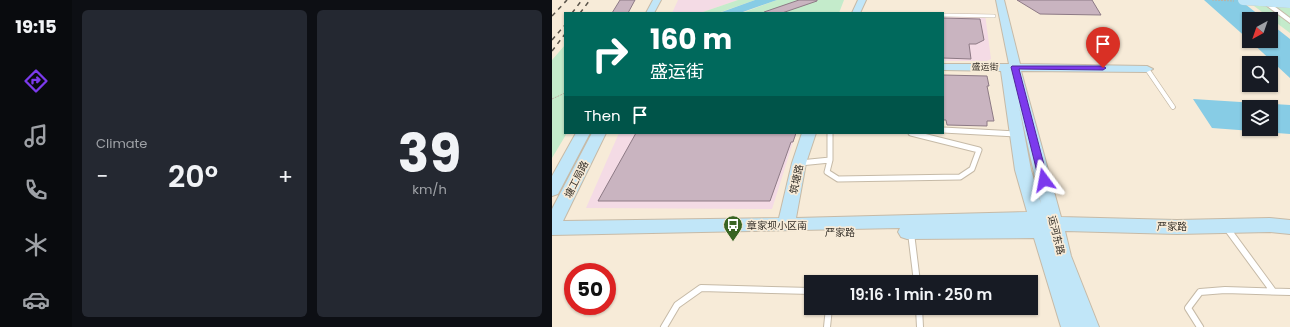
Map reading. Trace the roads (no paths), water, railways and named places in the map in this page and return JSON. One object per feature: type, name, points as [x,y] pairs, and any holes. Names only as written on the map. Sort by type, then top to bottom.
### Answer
[{"type":"main road","points":[[856,12],[862,0]]},
{"type":"main road","name":"运河东路","points":[[991,0],[994,16],[1010,67],[1044,224],[1072,327]]},
{"type":"main road","name":"运河东路","points":[[1000,0],[1023,170],[1044,224],[1062,256],[1088,327]]},
{"type":"main road","points":[[1243,0],[1290,2]]},
{"type":"main road","points":[[1282,0],[1290,2]]},
{"type":"main road","points":[[651,12],[661,4]]},
{"type":"main road","name":"盛运街","points":[[944,67],[1147,69]]},
{"type":"main road","name":"塘工局路","points":[[552,190],[582,134]]},
{"type":"main road","name":"塘工局路","points":[[552,226],[598,134]]},
{"type":"main road","name":"筑塘路","points":[[786,225],[799,163],[808,134]]},
{"type":"main road","name":"严家路","points":[[552,238],[609,234],[910,232],[1044,224]]},
{"type":"main road","name":"严家路","points":[[552,226],[1044,224],[1177,227],[1270,225],[1290,227]]},
{"type":"street","points":[[1262,0],[1290,21]]},
{"type":"lane","points":[[944,15],[994,16]]},
{"type":"lane","points":[[1147,69],[1174,107]]},
{"type":"lane","points":[[944,130],[1017,134]]},
{"type":"lane","points":[[830,134],[830,160],[827,172],[838,180],[960,177],[972,169],[979,150],[915,134]]},
{"type":"lane","points":[[799,163],[830,160]]},
{"type":"lane","points":[[1225,225],[1273,291]]},
{"type":"lane","points":[[910,232],[915,275]]},
{"type":"lane","points":[[664,327],[677,305],[701,288],[804,291]]},
{"type":"lane","points":[[1200,327],[1188,308],[1200,292],[1225,290],[1290,292]]},
{"type":"lane","points":[[827,327],[828,315]]},
{"type":"lane","points":[[919,315],[920,327]]},
{"type":"water","points":[[755,0],[777,0],[743,12],[722,12]]},
{"type":"water","points":[[1204,0],[1240,0],[1255,12],[1242,12],[1242,34]]},
{"type":"water","points":[[1278,30],[1290,39],[1290,78],[1278,67],[1278,56],[1266,56],[1258,48],[1278,48]]},
{"type":"water","points":[[1193,99],[1242,102],[1242,130],[1212,128]]},
{"type":"water","points":[[1278,104],[1290,105],[1290,134],[1278,133]]},
{"type":"railway","points":[[552,16],[567,0]]},
{"type":"railway","points":[[573,12],[582,0]]},
{"type":"railway","points":[[581,12],[590,0]]},
{"type":"railway","points":[[552,40],[564,26]]},
{"type":"railway","points":[[552,51],[564,35]]},
{"type":"place","name":"章家坝小区南","points":[[733,242]]}]
